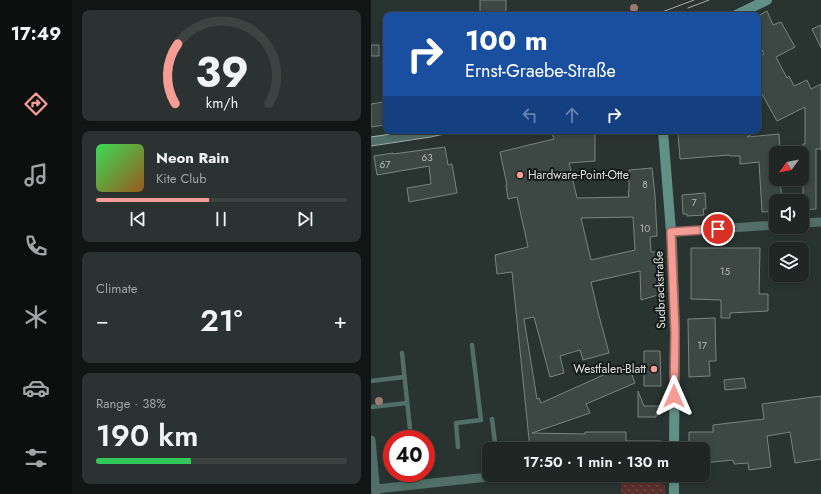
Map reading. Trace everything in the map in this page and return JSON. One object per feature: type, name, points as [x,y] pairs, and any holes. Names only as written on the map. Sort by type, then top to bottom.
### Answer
[{"type":"street","points":[[742,12],[767,0]]},
{"type":"street","points":[[371,141],[420,134]]},
{"type":"street","name":"Sudbrackstraße","points":[[663,134],[671,232],[675,332],[674,442]]},
{"type":"street","points":[[809,223],[821,222]]},
{"type":"street","points":[[671,232],[769,225]]},
{"type":"street","points":[[371,440],[376,491],[482,478]]},
{"type":"street","points":[[674,482],[674,494]]},
{"type":"lane","points":[[458,447],[456,423],[481,420],[472,345]]},
{"type":"lane","points":[[401,353],[410,428]]},
{"type":"lane","points":[[371,381],[405,377]]},
{"type":"lane","points":[[371,407],[407,403]]},
{"type":"lane","points":[[492,419],[495,442]]},
{"type":"shaded area","points":[[621,482],[662,483],[665,486],[665,494],[621,494]]},
{"type":"building","points":[[480,0],[506,0],[506,12],[480,12]]},
{"type":"building","points":[[767,11],[773,25],[781,22],[795,47],[776,57],[787,78],[789,76],[794,86],[807,80],[811,89],[821,84],[821,149],[816,149],[816,209],[809,210],[809,194],[803,194],[803,186],[809,186],[809,146],[803,146],[803,144],[805,144],[805,107],[777,121],[761,92],[761,56],[764,54],[761,48],[761,14]]},
{"type":"building","points":[[821,25],[821,48],[812,29]]},
{"type":"building","points":[[371,45],[379,45],[379,56],[371,56]]},
{"type":"building","points":[[383,102],[383,125],[371,127],[371,104]]},
{"type":"building","points":[[552,134],[595,134],[595,161],[569,163],[577,198],[629,197],[629,170],[652,168],[657,236],[650,237],[651,252],[657,252],[658,295],[641,300],[640,271],[591,282],[609,353],[583,360],[580,350],[560,356],[564,373],[550,377],[534,317],[524,319],[537,399],[539,398],[541,403],[628,364],[635,383],[586,404],[590,413],[532,433],[585,434],[585,432],[626,432],[626,441],[661,442],[529,442],[512,272],[497,274],[495,255],[528,247],[517,197],[508,199],[507,185],[500,152],[554,139]],"holes":[[[633,217],[635,250],[591,260],[581,218]]]},
{"type":"building","points":[[678,134],[752,134],[747,137],[779,134],[780,146],[769,146],[769,186],[781,186],[781,194],[769,194],[769,212],[762,212],[759,162],[740,164],[740,156],[729,155],[680,159]]},
{"type":"building","points":[[445,147],[448,165],[452,164],[457,193],[409,202],[407,188],[431,184],[429,166],[377,175],[374,156]]},
{"type":"building","points":[[705,193],[706,209],[703,209],[704,215],[687,216],[687,214],[683,214],[682,195]]},
{"type":"building","points":[[691,248],[760,248],[759,294],[768,294],[768,311],[730,313],[730,318],[721,318],[721,300],[691,299]]},
{"type":"building","points":[[715,318],[716,361],[709,361],[710,376],[689,377],[688,319]]},
{"type":"building","points":[[644,351],[660,351],[661,386],[644,386]]},
{"type":"building","points":[[744,378],[746,388],[725,390],[724,380]]},
{"type":"building","points":[[638,391],[644,406],[661,406],[661,414],[656,415],[656,417],[638,417]]},
{"type":"building","points":[[821,396],[821,459],[795,463],[790,432],[767,436],[771,467],[749,470],[748,463],[734,464],[733,460],[710,462],[710,442],[689,442],[689,432],[713,432],[713,425],[764,419],[762,404]]},
{"type":"tram line","points":[[662,12],[694,0]]},
{"type":"tram line","points":[[688,8],[709,0]]},
{"type":"tram line","points":[[371,137],[392,134]]},
{"type":"tram line","points":[[371,146],[443,134]]},
{"type":"place","name":"Hardware-Point-Otte","points":[[520,175]]},
{"type":"place","name":"Westfalen-Blatt","points":[[654,369]]},
{"type":"route","points":[[674,396],[675,332],[671,232],[718,229]]}]
